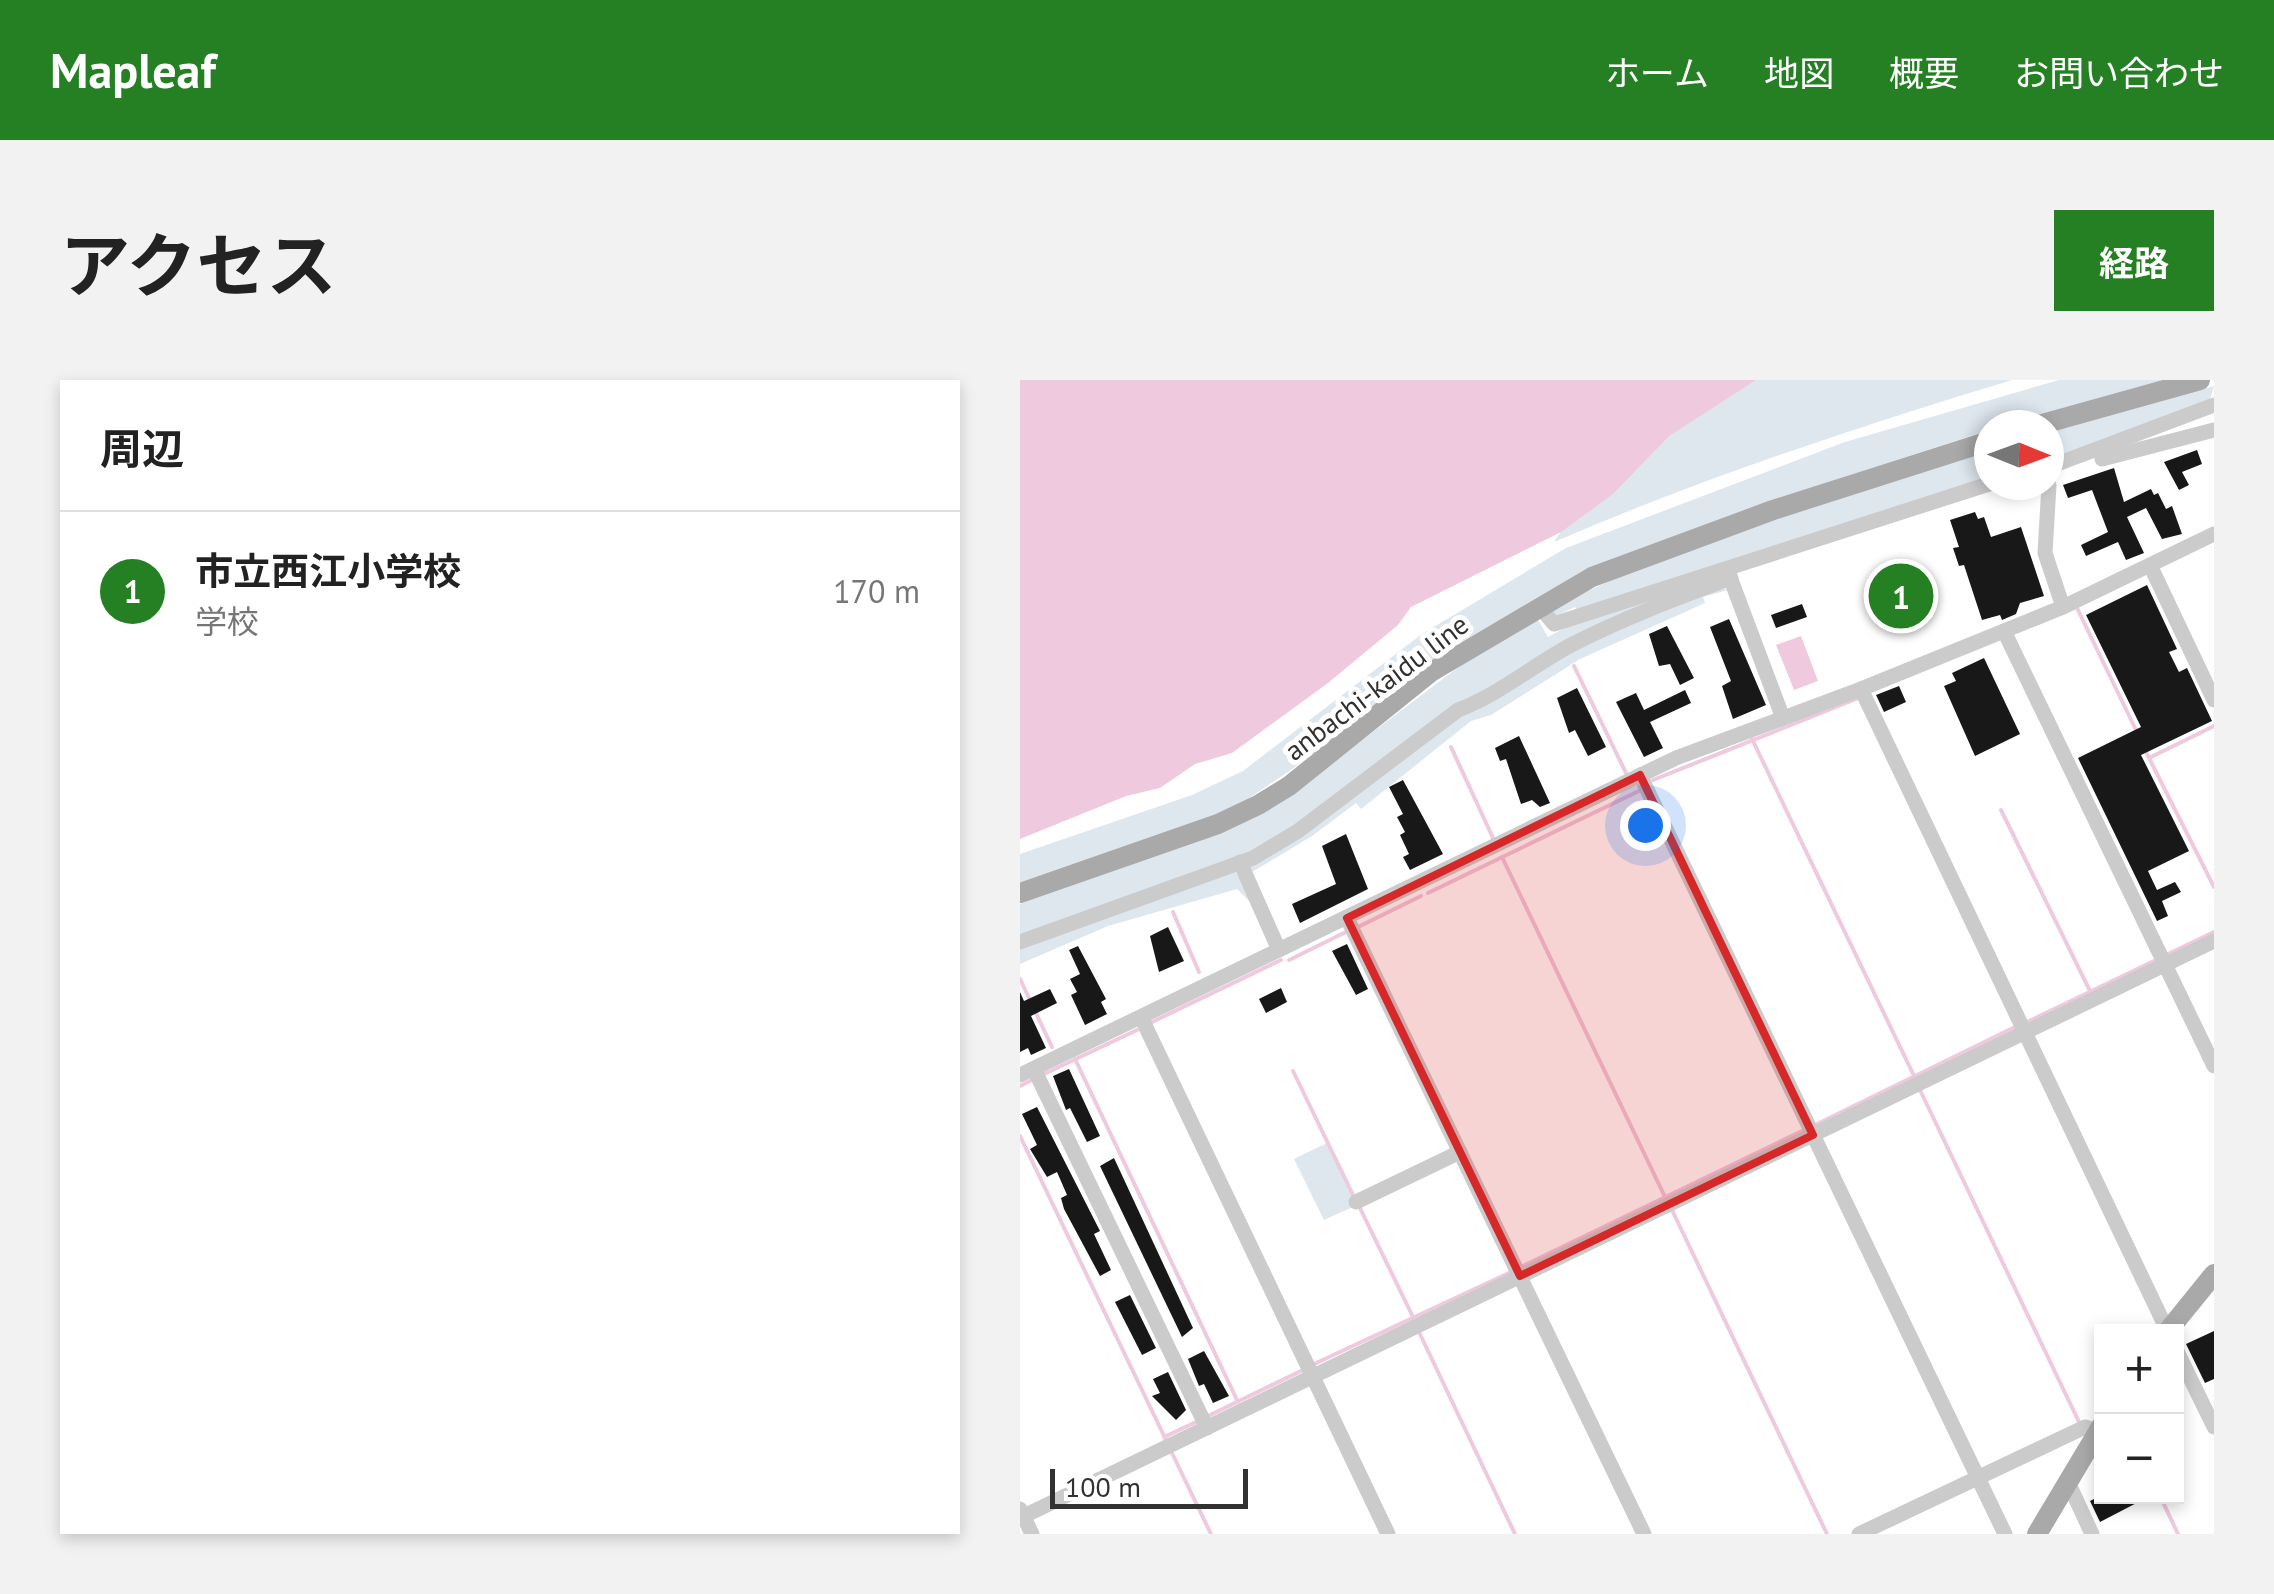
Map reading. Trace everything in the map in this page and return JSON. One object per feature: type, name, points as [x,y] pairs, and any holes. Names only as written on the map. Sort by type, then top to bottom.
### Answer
[{"type":"main road","points":[[2064,418],[2200,380]]},
{"type":"main road","name":"anbachi-kaidu line","points":[[1020,893],[1258,805],[1302,776],[1432,672],[1539,606],[1650,554],[1974,446]]},
{"type":"main road","points":[[2174,1324],[2214,1274]]},
{"type":"main road","points":[[2038,1534],[2094,1438]]},
{"type":"street","points":[[2064,462],[2214,405]]},
{"type":"street","points":[[2064,467],[2214,430]]},
{"type":"street","points":[[1020,942],[1240,862],[1298,831],[1458,710],[1485,699],[1570,646],[1651,607],[1729,575],[1974,489]]},
{"type":"street","points":[[2047,500],[2045,553],[2064,606]]},
{"type":"street","points":[[1207,1428],[1027,1072],[1640,776],[2064,606],[2214,534]]},
{"type":"street","points":[[2150,565],[2214,700]]},
{"type":"street","points":[[1539,606],[1554,624],[1729,575]]},
{"type":"street","points":[[1729,575],[1783,718]]},
{"type":"street","points":[[2004,631],[2214,1066]]},
{"type":"street","points":[[1861,689],[2165,1324]]},
{"type":"street","points":[[1640,776],[2006,1534]]},
{"type":"street","points":[[1240,862],[1279,950]]},
{"type":"street","points":[[1347,918],[1644,1534]]},
{"type":"street","points":[[1032,1534],[1022,1512],[1207,1428],[2214,942]]},
{"type":"street","points":[[1140,1017],[1388,1534]]},
{"type":"street","points":[[1356,1202],[1460,1152]]},
{"type":"street","points":[[2184,1365],[2214,1427]]},
{"type":"street","points":[[1859,1534],[2085,1427],[2094,1428]]},
{"type":"street","points":[[2068,1482],[2092,1534]]},
{"type":"highlighted area","points":[[1640,775],[1813,1135],[1520,1276],[1347,918]]},
{"type":"shaded area","points":[[1020,380],[1756,380],[1669,436],[1613,494],[1561,532],[1411,607],[1398,625],[1328,683],[1232,753],[1195,764],[1160,788],[1126,796],[1020,839]]},
{"type":"shaded area","points":[[1656,380],[2012,380],[1780,455],[1554,542]]},
{"type":"shaded area","points":[[2059,380],[2166,380],[2059,410],[1974,410],[1974,435],[1847,476],[1584,572],[1426,668],[1320,750],[1236,807],[1202,823],[1020,884],[1020,854],[1192,795],[1243,771],[1422,634],[1566,548],[1845,442]]},
{"type":"shaded area","points":[[2214,386],[2208,405],[2064,458],[2064,428]]},
{"type":"shaded area","points":[[1974,454],[1974,485],[1578,613],[1575,607],[1554,617],[1549,609],[1710,540]]},
{"type":"shaded area","points":[[1719,587],[1728,590],[1703,597],[1705,603],[1580,659],[1491,715],[1471,721],[1361,809],[1356,803],[1312,836],[1252,872],[1247,865],[1441,727],[1571,650]]},
{"type":"shaded area","points":[[1679,590],[1569,643],[1256,852],[1020,938],[1020,904],[1329,765],[1464,663],[1538,620],[1548,637],[1582,619]]},
{"type":"shaded area","points":[[1801,636],[1818,681],[1794,690],[1776,645]]},
{"type":"shaded area","points":[[1236,872],[1256,908],[1237,889],[1108,926],[1020,964],[1020,948]]},
{"type":"shaded area","points":[[1327,1143],[1357,1205],[1324,1220],[1294,1159]]},
{"type":"building","points":[[2197,450],[2202,464],[2182,472],[2189,485],[2179,490],[2164,462]]},
{"type":"building","points":[[2114,468],[2124,502],[2151,489],[2154,495],[2158,493],[2166,509],[2172,506],[2182,534],[2162,539],[2146,508],[2127,517],[2144,553],[2126,560],[2118,542],[2086,556],[2081,545],[2108,532],[2092,490],[2068,498],[2064,485]]},
{"type":"building","points":[[1975,512],[1978,519],[1984,517],[1991,537],[2021,527],[2044,596],[2020,603],[2016,614],[2002,620],[2000,615],[1982,620],[1964,565],[1959,566],[1953,548],[1959,547],[1950,520]]},
{"type":"building","points":[[2147,585],[2177,649],[2169,652],[2179,672],[2187,668],[2212,721],[2141,755],[2189,851],[2148,871],[2157,890],[2175,882],[2181,892],[2162,901],[2168,916],[2157,921],[2078,758],[2141,727],[2086,615]]},
{"type":"building","points":[[1802,604],[1807,617],[1776,628],[1771,615]]},
{"type":"building","points":[[1729,619],[1766,705],[1733,719],[1722,686],[1731,681],[1710,627]]},
{"type":"building","points":[[1667,626],[1694,678],[1680,685],[1670,664],[1659,666],[1649,634]]},
{"type":"building","points":[[1984,658],[2020,734],[1975,756],[1944,686],[1956,681],[1952,673]]},
{"type":"building","points":[[1899,686],[1906,702],[1884,712],[1876,695]]},
{"type":"building","points":[[1577,688],[1606,747],[1588,756],[1575,730],[1569,733],[1557,698]]},
{"type":"building","points":[[1685,690],[1691,703],[1650,722],[1663,748],[1644,757],[1616,702],[1636,693],[1644,710]]},
{"type":"building","points":[[1519,736],[1550,803],[1540,807],[1532,800],[1521,804],[1506,759],[1500,761],[1495,748]]},
{"type":"building","points":[[1403,780],[1443,854],[1410,870],[1403,857],[1409,854],[1400,835],[1405,832],[1397,817],[1403,814],[1389,787]]},
{"type":"building","points":[[1346,834],[1368,889],[1300,923],[1292,904],[1336,884],[1322,846]]},
{"type":"building","points":[[1168,927],[1184,961],[1159,972],[1150,936]]},
{"type":"building","points":[[1347,944],[1368,989],[1356,995],[1332,951]]},
{"type":"building","points":[[1078,946],[1106,999],[1101,1002],[1107,1014],[1085,1025],[1071,995],[1077,992],[1070,979],[1080,974],[1069,950]]},
{"type":"building","points":[[1281,988],[1287,1002],[1266,1013],[1259,999]]},
{"type":"building","points":[[1050,989],[1057,1003],[1031,1016],[1046,1048],[1031,1055],[1028,1048],[1020,1052],[1020,992],[1024,1001]]},
{"type":"building","points":[[1069,1069],[1100,1136],[1087,1142],[1070,1108],[1066,1110],[1053,1076]]},
{"type":"building","points":[[1037,1107],[1100,1231],[1094,1234],[1111,1270],[1100,1276],[1064,1209],[1061,1198],[1067,1195],[1057,1172],[1047,1177],[1030,1149],[1037,1145],[1022,1114]]},
{"type":"building","points":[[1114,1158],[1193,1328],[1182,1337],[1100,1166]]},
{"type":"building","points":[[1130,1295],[1156,1348],[1142,1355],[1115,1302]]},
{"type":"building","points":[[2214,1331],[2214,1379],[2205,1383],[2186,1344]]},
{"type":"building","points":[[1204,1351],[1229,1396],[1213,1403],[1204,1384],[1199,1386],[1188,1359]]},
{"type":"building","points":[[1168,1372],[1186,1410],[1176,1420],[1152,1396],[1160,1393],[1153,1379]]},
{"type":"building","points":[[2094,1499],[2094,1504],[2135,1504],[2100,1522],[2090,1501]]},
{"type":"waterway","points":[[2077,608],[2136,730]]},
{"type":"waterway","points":[[1574,666],[1626,773]]},
{"type":"waterway","points":[[1653,780],[1856,699]]},
{"type":"waterway","points":[[2151,757],[2214,726]]},
{"type":"waterway","points":[[1752,739],[1916,1080]]},
{"type":"waterway","points":[[1451,747],[1493,838]]},
{"type":"waterway","points":[[2144,748],[2214,887]]},
{"type":"waterway","points":[[1428,893],[1641,790]]},
{"type":"waterway","points":[[2001,810],[2090,991]]},
{"type":"waterway","points":[[1502,857],[1665,1197]]},
{"type":"waterway","points":[[1358,927],[1421,896]]},
{"type":"waterway","points":[[1173,912],[1199,972]]},
{"type":"waterway","points":[[1289,960],[1346,932]]},
{"type":"waterway","points":[[2166,955],[2214,932]]},
{"type":"waterway","points":[[1150,1023],[1281,960]]},
{"type":"waterway","points":[[2025,1023],[2156,960]]},
{"type":"waterway","points":[[1020,979],[1031,1002]]},
{"type":"waterway","points":[[1035,1011],[1052,1047]]},
{"type":"waterway","points":[[1813,1126],[2015,1027]]},
{"type":"waterway","points":[[1042,1075],[1137,1030]]},
{"type":"waterway","points":[[1075,1059],[1238,1402]]},
{"type":"waterway","points":[[1293,1071],[1354,1197]]},
{"type":"waterway","points":[[1020,1086],[1032,1080]]},
{"type":"waterway","points":[[1920,1090],[2079,1422]]},
{"type":"waterway","points":[[1523,1266],[1804,1130]]},
{"type":"waterway","points":[[1020,1136],[1166,1440]]},
{"type":"waterway","points":[[1359,1206],[1413,1317]]},
{"type":"waterway","points":[[1672,1210],[1827,1534]]},
{"type":"waterway","points":[[1312,1365],[1511,1272]]},
{"type":"waterway","points":[[1419,1332],[1515,1534]]},
{"type":"waterway","points":[[1206,1417],[1301,1371]]},
{"type":"waterway","points":[[1164,1437],[1196,1422]]},
{"type":"waterway","points":[[1171,1451],[1211,1534]]},
{"type":"waterway","points":[[2164,1504],[2178,1534]]},
{"type":"place","name":"市立西江小学校","points":[[1901,596]]}]
